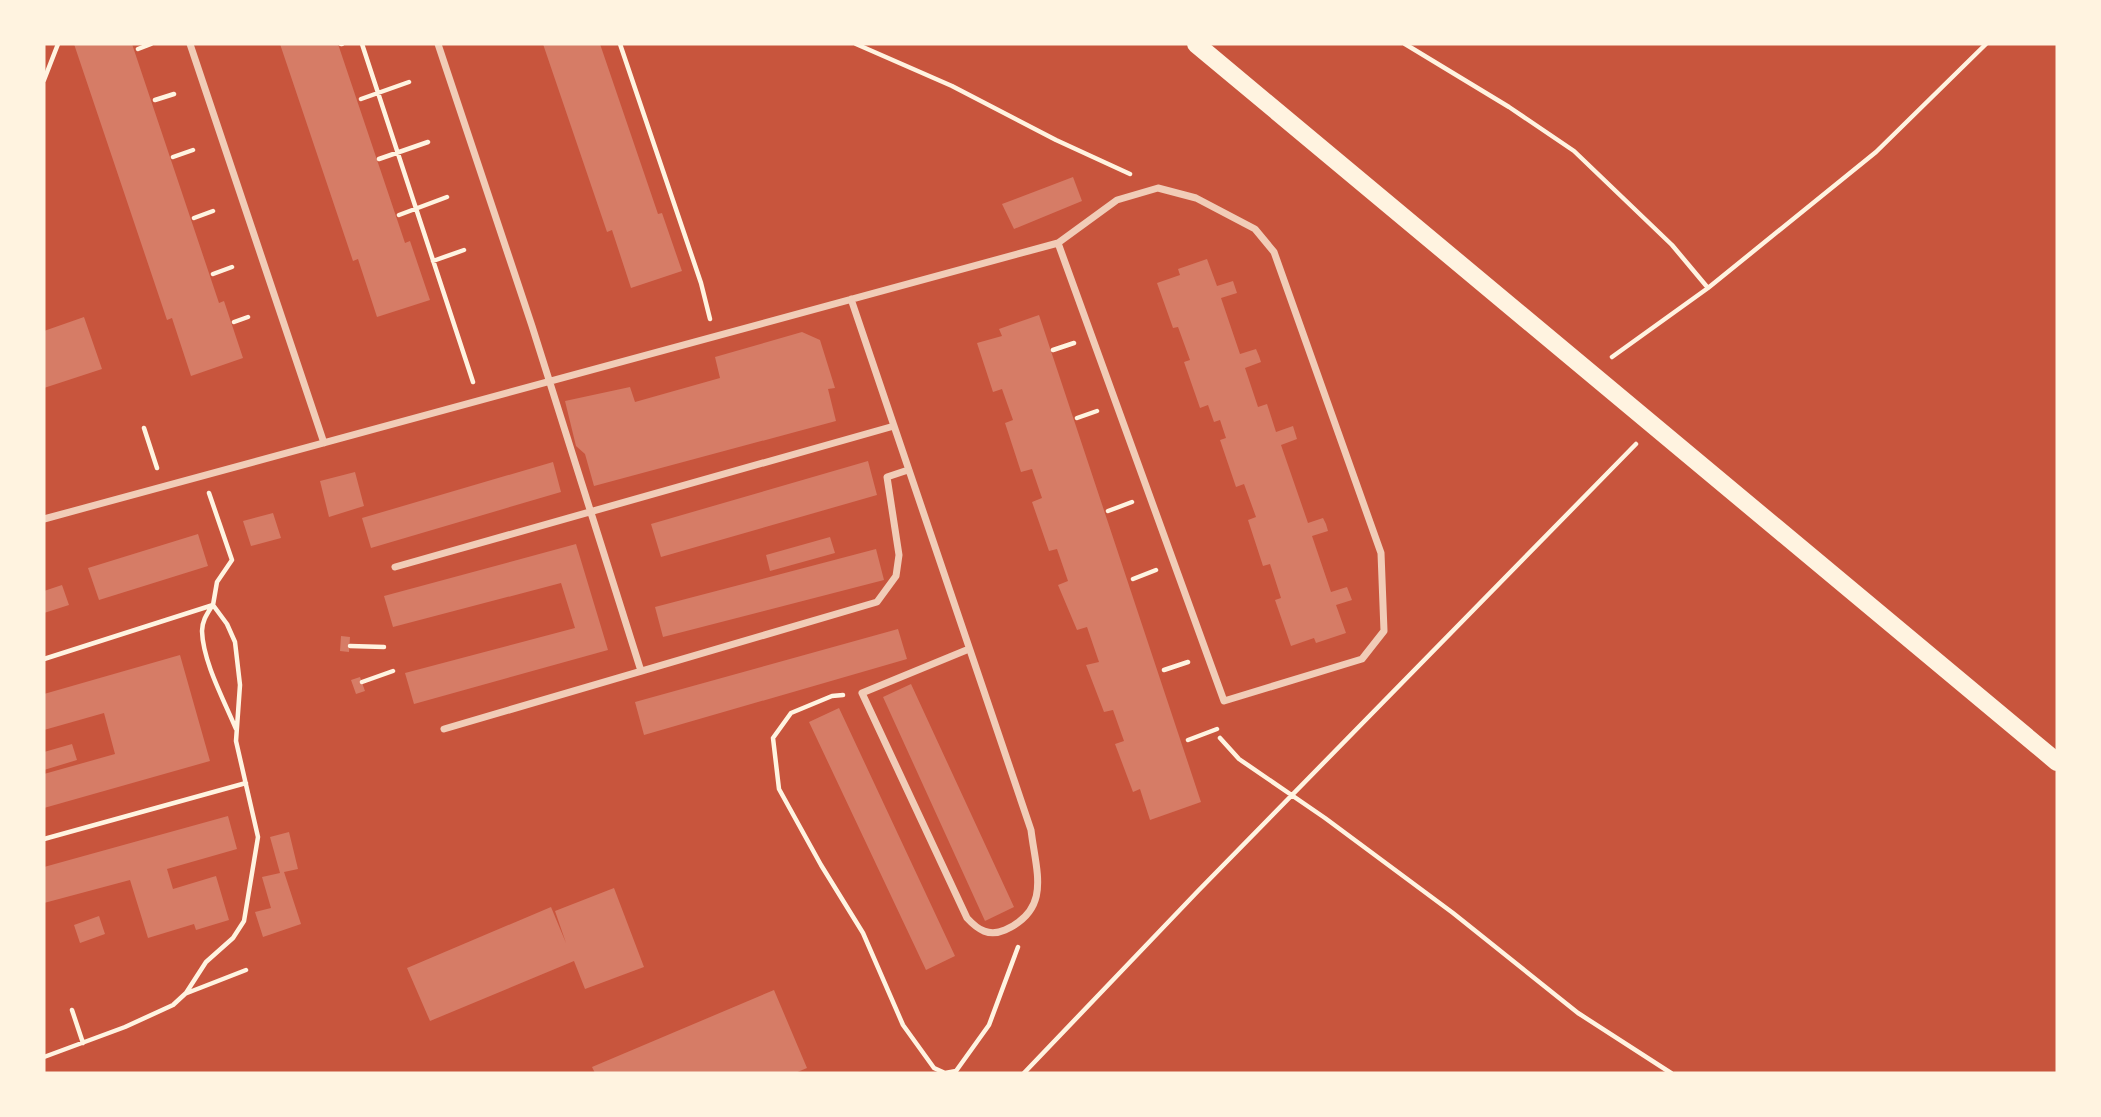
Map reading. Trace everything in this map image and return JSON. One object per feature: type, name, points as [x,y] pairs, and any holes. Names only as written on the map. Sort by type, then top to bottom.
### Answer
[{"type":"main road","points":[[1196,44],[2057,762]]},
{"type":"street","points":[[190,44],[324,443]]},
{"type":"street","points":[[438,44],[640,671]]},
{"type":"street","points":[[44,519],[1058,243],[1117,200],[1158,188],[1196,198],[1255,229],[1275,251],[1381,553],[1384,631],[1362,659],[1224,701],[1058,243]]},
{"type":"street","points":[[851,299],[1031,830],[1036,902],[1025,919],[997,933],[980,931],[967,918],[862,693],[969,649]]},
{"type":"street","points":[[394,567],[894,426]]},
{"type":"street","points":[[444,729],[877,602],[896,576],[899,555],[887,477],[908,470]]},
{"type":"path","points":[[44,80],[58,44]]},
{"type":"path","points":[[138,48],[151,44]]},
{"type":"path","points":[[362,44],[478,401]]},
{"type":"path","points":[[620,44],[701,283],[715,337]]},
{"type":"path","points":[[856,44],[951,86],[1158,188]]},
{"type":"path","points":[[1405,44],[1509,107],[1574,151],[1672,245],[1708,288]]},
{"type":"path","points":[[1592,372],[1708,288],[1876,152],[1986,44]]},
{"type":"path","points":[[360,99],[409,82]]},
{"type":"path","points":[[155,100],[174,94]]},
{"type":"path","points":[[379,159],[428,142]]},
{"type":"path","points":[[173,157],[193,150]]},
{"type":"path","points":[[399,215],[447,197]]},
{"type":"path","points":[[194,218],[213,211]]},
{"type":"path","points":[[433,261],[464,250]]},
{"type":"path","points":[[213,274],[232,267]]},
{"type":"path","points":[[234,322],[248,317]]},
{"type":"path","points":[[1053,350],[1081,340]]},
{"type":"path","points":[[1077,418],[1105,409]]},
{"type":"path","points":[[144,428],[163,486]]},
{"type":"path","points":[[1024,1073],[1634,446]]},
{"type":"path","points":[[44,1057],[173,1005],[186,993],[206,962],[233,937],[244,921],[258,837],[236,729],[206,652],[202,630],[213,605],[217,582],[232,560],[204,475]]},
{"type":"path","points":[[1108,511],[1136,500]]},
{"type":"path","points":[[1133,579],[1160,569]]},
{"type":"path","points":[[44,659],[213,605]]},
{"type":"path","points":[[213,605],[232,632],[235,642],[240,685],[236,729]]},
{"type":"path","points":[[350,646],[384,648]]},
{"type":"path","points":[[1164,670],[1192,660]]},
{"type":"path","points":[[362,682],[393,671]]},
{"type":"path","points":[[862,693],[832,696],[790,713],[773,738],[779,789],[863,933],[903,1025],[934,1068],[945,1073],[956,1071],[989,1026],[1031,913]]},
{"type":"path","points":[[1188,740],[1217,729]]},
{"type":"path","points":[[1220,738],[1240,759],[1453,913],[1578,1013],[1671,1073]]},
{"type":"path","points":[[44,839],[246,783]]},
{"type":"path","points":[[186,993],[246,970]]},
{"type":"path","points":[[72,1010],[83,1043]]},
{"type":"building","points":[[74,44],[132,44],[219,303],[224,301],[243,358],[191,376],[172,318],[167,320]]},
{"type":"building","points":[[280,44],[338,44],[405,243],[410,241],[430,300],[377,317],[358,259],[353,261]]},
{"type":"building","points":[[543,44],[600,44],[658,214],[662,213],[682,271],[631,288],[612,230],[607,232]]},
{"type":"building","points":[[1073,177],[1082,201],[1014,229],[1002,204]]},
{"type":"building","points":[[1207,259],[1217,286],[1233,281],[1237,293],[1221,298],[1240,354],[1256,349],[1259,356],[1261,362],[1245,368],[1258,407],[1267,404],[1276,432],[1293,426],[1297,439],[1281,445],[1308,523],[1323,518],[1326,524],[1328,531],[1312,536],[1331,592],[1347,587],[1352,600],[1336,605],[1346,633],[1316,643],[1314,638],[1291,646],[1275,600],[1281,598],[1270,564],[1263,566],[1248,520],[1256,517],[1244,484],[1236,487],[1220,440],[1226,438],[1220,420],[1214,422],[1208,405],[1200,408],[1184,362],[1190,360],[1178,327],[1173,328],[1157,283],[1180,275],[1178,269]]},
{"type":"building","points":[[1039,315],[1201,802],[1150,820],[1140,789],[1133,792],[1115,744],[1124,741],[1113,710],[1104,712],[1086,665],[1099,662],[1087,627],[1077,630],[1058,585],[1068,581],[1057,549],[1049,551],[1032,502],[1042,498],[1032,469],[1021,472],[1005,423],[1013,420],[1002,389],[993,392],[977,343],[1002,336],[999,329]]},
{"type":"building","points":[[84,317],[102,369],[44,388],[44,331]]},
{"type":"building","points":[[802,332],[820,340],[835,388],[828,389],[836,421],[594,486],[585,454],[576,446],[565,401],[630,387],[635,402],[720,378],[715,357]]},
{"type":"building","points":[[868,461],[877,495],[661,557],[651,524]]},
{"type":"building","points":[[553,462],[561,492],[371,548],[362,518]]},
{"type":"building","points":[[355,472],[364,506],[329,517],[320,481]]},
{"type":"building","points":[[273,513],[281,538],[251,546],[243,521]]},
{"type":"building","points":[[198,534],[208,566],[99,600],[88,568]]},
{"type":"building","points":[[830,537],[835,553],[770,571],[766,555]]},
{"type":"building","points":[[576,544],[608,650],[414,704],[405,673],[575,628],[561,583],[393,627],[384,596]]},
{"type":"building","points":[[876,549],[884,580],[663,637],[655,607]]},
{"type":"building","points":[[62,585],[69,605],[44,613],[44,591]]},
{"type":"building","points":[[898,629],[907,659],[644,735],[635,702]]},
{"type":"building","points":[[341,636],[350,637],[349,652],[340,651]]},
{"type":"building","points":[[180,655],[210,761],[44,808],[44,774],[115,754],[104,713],[44,730],[44,694]]},
{"type":"building","points":[[360,677],[365,691],[356,694],[351,680]]},
{"type":"building","points":[[911,684],[1014,907],[985,921],[883,697]]},
{"type":"building","points":[[839,708],[955,956],[926,970],[809,722]]},
{"type":"building","points":[[72,744],[77,760],[44,770],[44,752]]},
{"type":"building","points":[[228,816],[237,849],[167,869],[173,889],[216,876],[229,920],[196,930],[194,924],[148,938],[130,880],[44,903],[44,867]]},
{"type":"building","points":[[289,832],[298,869],[284,872],[301,924],[263,937],[255,912],[271,908],[262,877],[280,873],[270,837]]},
{"type":"building","points":[[614,888],[644,967],[585,989],[574,961],[430,1021],[407,968],[551,907],[566,943],[555,911]]},
{"type":"building","points":[[99,916],[105,934],[80,943],[74,925]]},
{"type":"building","points":[[774,990],[807,1068],[795,1073],[595,1073],[592,1067]]}]
